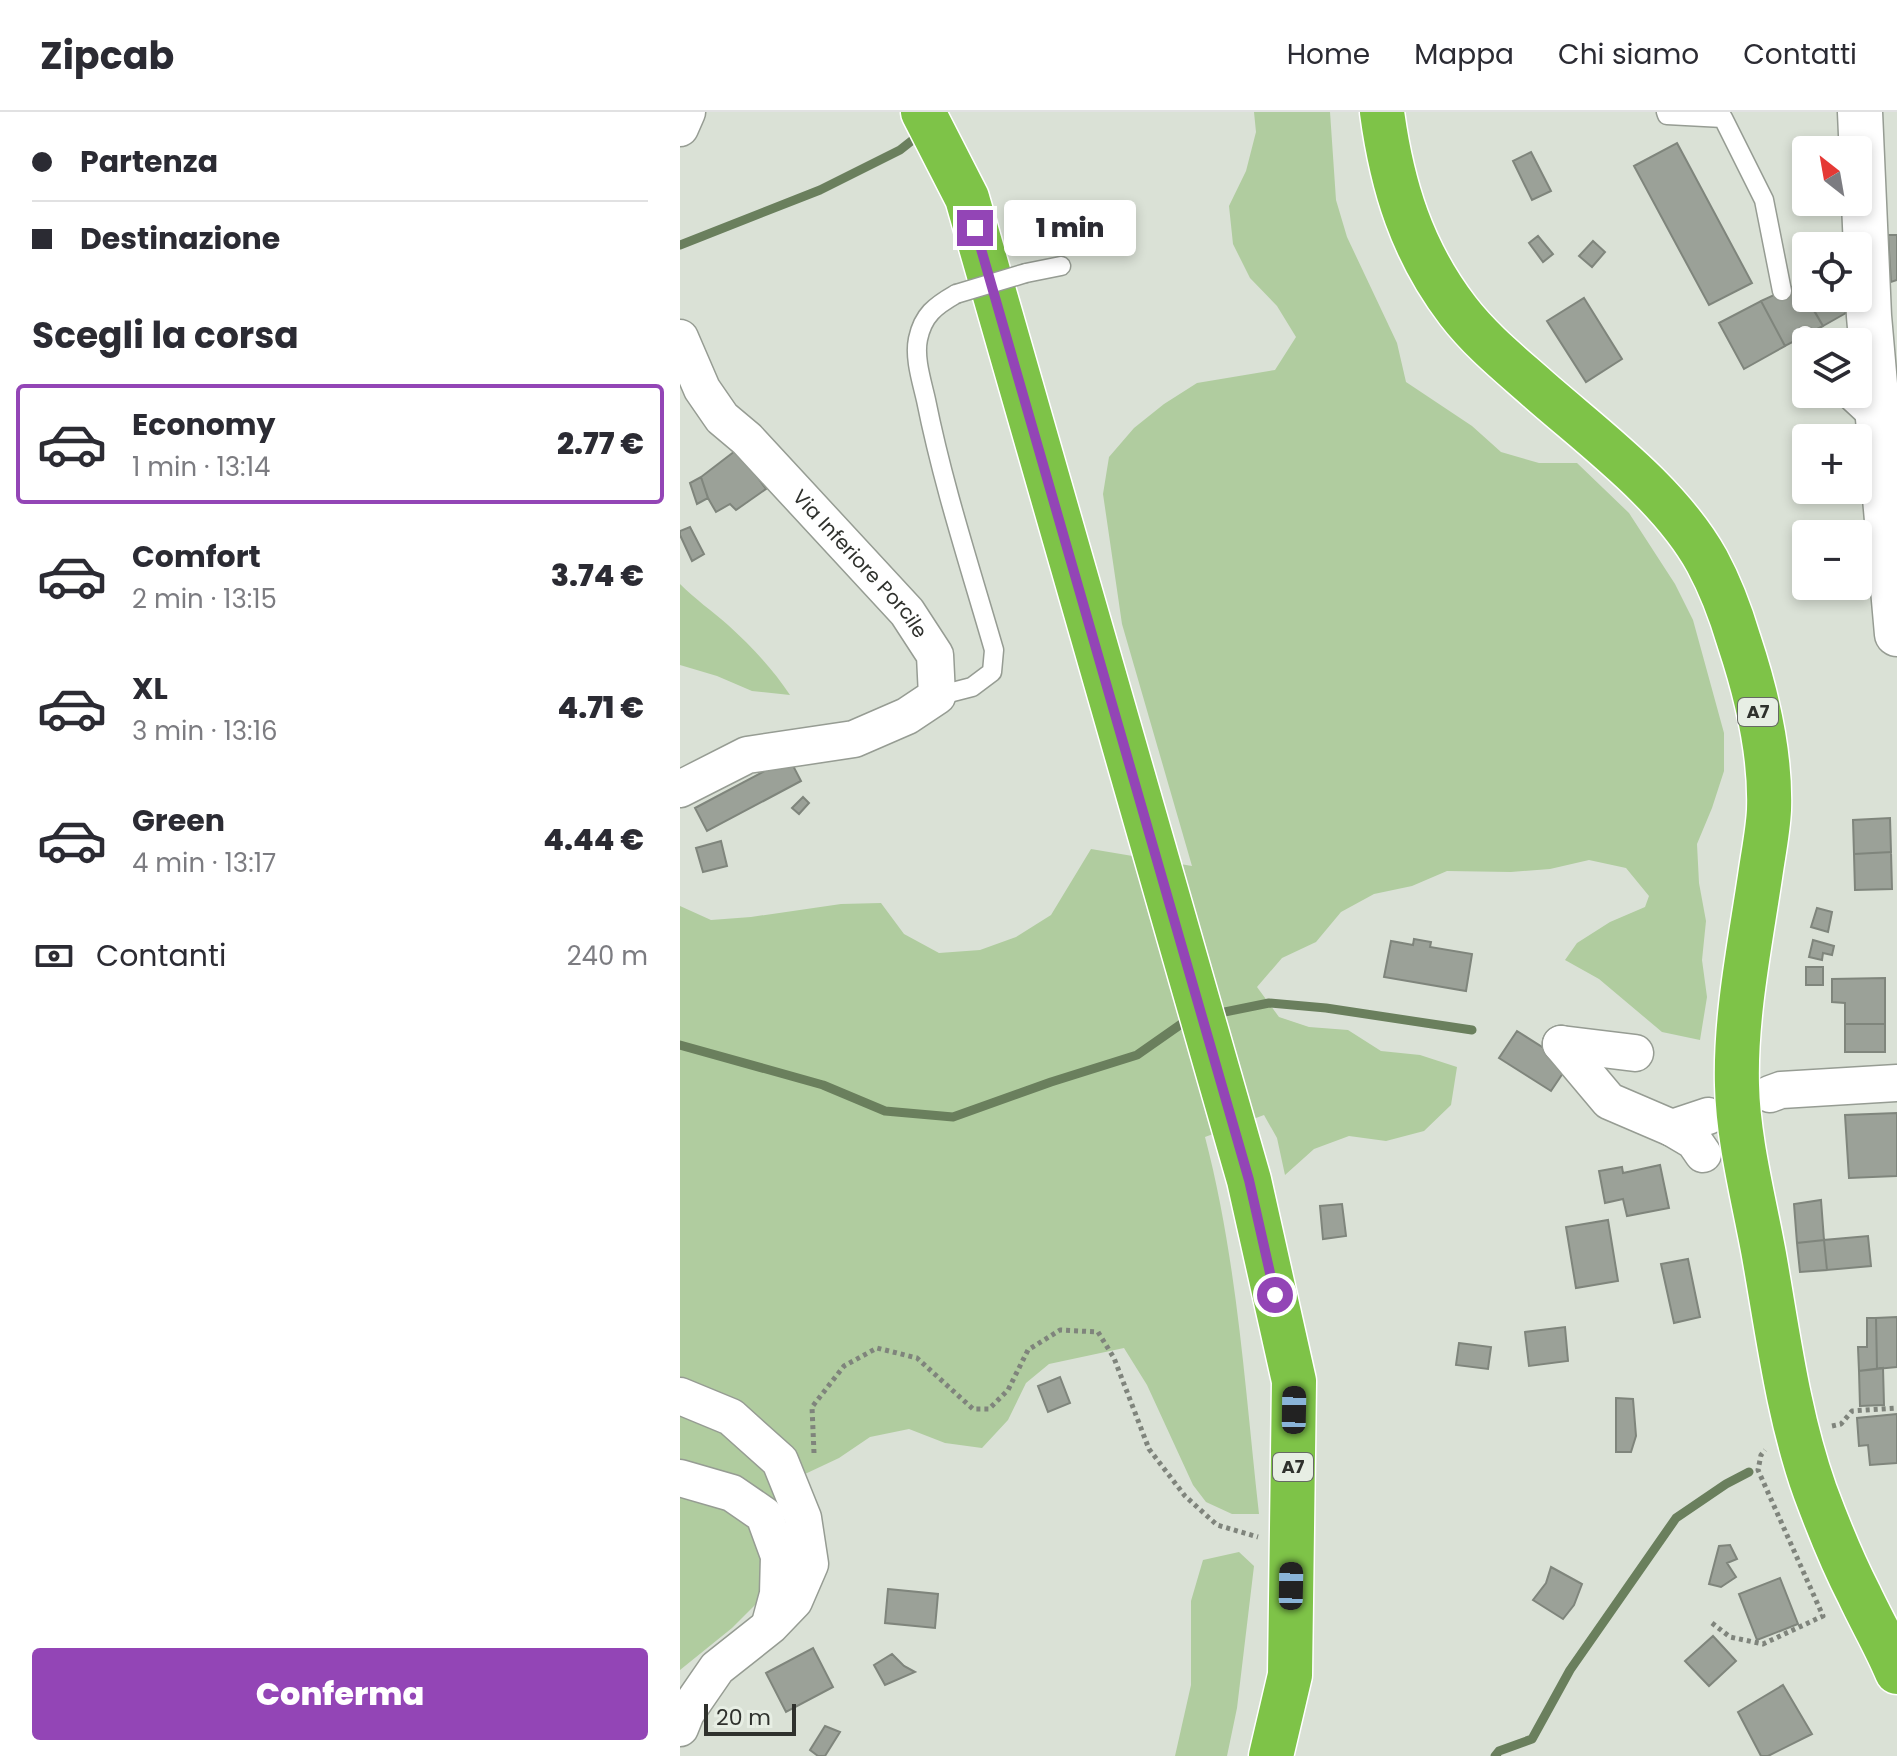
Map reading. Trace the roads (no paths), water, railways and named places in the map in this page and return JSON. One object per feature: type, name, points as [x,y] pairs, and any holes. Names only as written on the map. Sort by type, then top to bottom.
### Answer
[{"type":"highway","name":"A7","points":[[923,112],[967,198],[1249,1180],[1294,1381],[1290,1675],[1271,1756]]},
{"type":"highway","name":"A7","points":[[1382,112],[1388,156],[1409,225],[1423,255],[1457,310],[1495,351],[1669,508],[1708,563],[1739,641],[1765,743],[1769,811],[1740,1019],[1737,1090],[1744,1145],[1798,1435],[1829,1528],[1897,1672]]},
{"type":"main road","points":[[1860,112],[1869,316],[1897,634]]},
{"type":"street","points":[[680,128],[687,112]]},
{"type":"street","name":"Via Inferiore Porcile","points":[[680,338],[702,389],[722,418],[747,439],[907,612],[935,655],[937,696]]},
{"type":"street","points":[[680,789],[747,755],[854,739],[907,716],[937,696]]},
{"type":"street","points":[[1635,1053],[1561,1044],[1609,1101],[1672,1128],[1694,1141],[1703,1154]]},
{"type":"street","points":[[1770,1094],[1781,1090],[1897,1083]]},
{"type":"street","points":[[1672,1128],[1708,1116]]},
{"type":"street","points":[[680,1396],[731,1417],[780,1461],[803,1518],[810,1564],[794,1601],[770,1626],[717,1668],[686,1713],[680,1728]]},
{"type":"street","points":[[680,1478],[732,1493],[764,1515],[779,1556],[778,1594],[770,1626]]},
{"type":"lane","points":[[1666,112],[1667,115],[1725,115],[1764,200],[1782,291]]},
{"type":"lane","points":[[937,696],[972,687],[992,672],[994,650],[933,436],[917,343],[923,322],[938,305],[956,294],[1061,266]]},
{"type":"lane","points":[[1857,408],[1879,429]]},
{"type":"waterway","points":[[680,245],[820,190],[900,150],[919,135]]},
{"type":"waterway","points":[[1215,1014],[1269,1003],[1326,1008],[1472,1030]]},
{"type":"waterway","points":[[680,1045],[823,1085],[885,1111],[953,1117],[1137,1055],[1192,1019]]},
{"type":"waterway","points":[[1495,1756],[1499,1751],[1532,1739],[1570,1670],[1676,1518],[1749,1472]]}]
